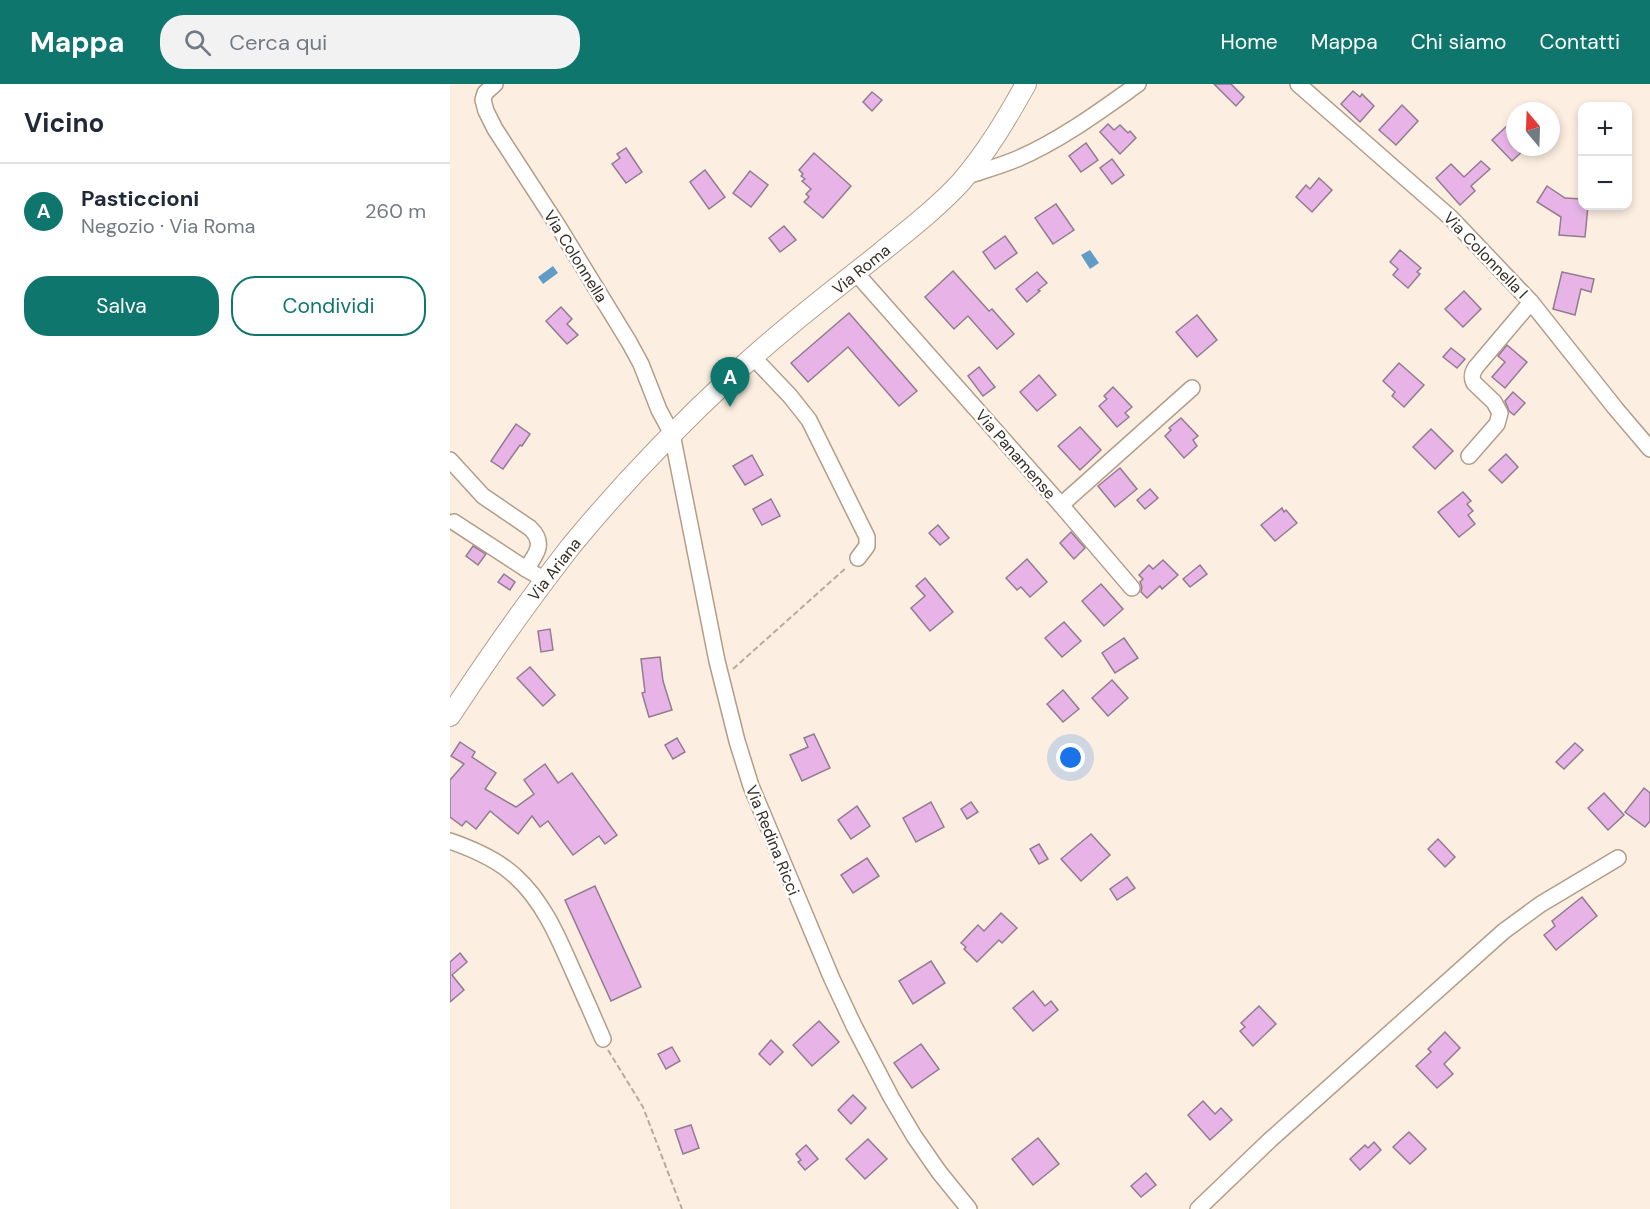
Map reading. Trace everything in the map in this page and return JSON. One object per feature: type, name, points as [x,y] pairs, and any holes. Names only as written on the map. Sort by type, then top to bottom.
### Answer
[{"type":"main road","name":"Via Roma","points":[[672,434],[753,357],[923,218],[965,177],[997,133],[1026,84]]},
{"type":"main road","name":"Via Ariana","points":[[450,716],[545,580],[601,511],[672,434]]},
{"type":"street","name":"Via Colonnella","points":[[495,84],[485,93],[483,99],[492,123],[502,142],[578,257],[629,342],[672,434]]},
{"type":"street","points":[[965,177],[1011,162],[1036,150],[1074,128],[1138,84]]},
{"type":"street","name":"Via Colonnella I","points":[[1298,84],[1451,218],[1531,302],[1616,410],[1650,449]]},
{"type":"street","name":"Via Panamense","points":[[856,273],[1061,505],[1191,388]]},
{"type":"street","points":[[1469,456],[1495,427],[1500,417],[1496,405],[1474,383],[1472,374],[1531,302]]},
{"type":"street","points":[[753,357],[800,407],[816,433],[867,537],[867,546],[858,558]]},
{"type":"street","name":"Via Redina Ricci","points":[[672,434],[722,679],[736,741],[751,786],[839,995],[881,1078],[908,1126],[939,1172],[969,1209]]},
{"type":"street","points":[[450,460],[483,496],[537,535],[539,543],[537,552],[526,568]]},
{"type":"street","points":[[1061,505],[1132,588]]},
{"type":"street","points":[[454,522],[545,580]]},
{"type":"street","points":[[450,841],[501,864],[515,875],[533,896],[557,936],[603,1039]]},
{"type":"street","points":[[1198,1209],[1270,1140],[1511,925],[1541,904],[1618,858]]},
{"type":"path","points":[[722,679],[858,558]]},
{"type":"path","points":[[603,1039],[611,1057],[643,1107],[682,1209]]},
{"type":"water","points":[[1090,250],[1099,263],[1090,269],[1081,255]]},
{"type":"water","points":[[553,266],[558,273],[543,284],[538,277]]},
{"type":"building","points":[[1214,84],[1231,84],[1244,97],[1236,106]]},
{"type":"building","points":[[1353,91],[1360,97],[1362,94],[1374,106],[1360,122],[1341,104]]},
{"type":"building","points":[[872,92],[882,100],[872,111],[863,102]]},
{"type":"building","points":[[1402,105],[1418,121],[1396,145],[1379,130]]},
{"type":"building","points":[[1108,124],[1114,130],[1120,125],[1136,138],[1120,154],[1100,132]]},
{"type":"building","points":[[1506,127],[1506,155],[1492,140]]},
{"type":"building","points":[[1086,143],[1098,160],[1081,172],[1069,156]]},
{"type":"building","points":[[626,148],[642,172],[626,183],[612,164],[620,158],[617,154]]},
{"type":"building","points":[[814,153],[851,186],[823,218],[804,202],[809,197],[806,194],[811,189],[802,181],[805,179],[799,170]]},
{"type":"building","points":[[1507,156],[1517,156],[1512,161]]},
{"type":"building","points":[[1112,159],[1124,175],[1112,184],[1100,168]]},
{"type":"building","points":[[1481,161],[1490,169],[1471,186],[1475,191],[1460,205],[1436,178],[1451,164],[1464,177]]},
{"type":"building","points":[[705,170],[725,197],[709,209],[690,182]]},
{"type":"building","points":[[750,171],[768,185],[751,207],[733,193]]},
{"type":"building","points":[[1319,178],[1332,190],[1312,212],[1296,197],[1306,185],[1310,189]]},
{"type":"building","points":[[1547,186],[1565,198],[1578,199],[1578,210],[1588,210],[1585,237],[1559,235],[1561,217],[1537,202]]},
{"type":"building","points":[[1056,204],[1074,230],[1053,244],[1035,218]]},
{"type":"building","points":[[784,226],[796,240],[780,252],[769,238]]},
{"type":"building","points":[[1005,236],[1017,253],[995,269],[983,252]]},
{"type":"building","points":[[1400,250],[1421,268],[1417,272],[1420,274],[1408,288],[1393,275],[1398,269],[1390,262]]},
{"type":"building","points":[[953,271],[989,311],[992,309],[1014,334],[997,349],[968,316],[954,329],[925,297]]},
{"type":"building","points":[[1037,272],[1047,283],[1027,302],[1016,289]]},
{"type":"building","points":[[1562,272],[1594,279],[1591,292],[1581,289],[1575,315],[1553,309]]},
{"type":"building","points":[[1464,291],[1481,309],[1463,327],[1445,309]]},
{"type":"building","points":[[561,307],[572,319],[567,324],[578,335],[567,344],[546,321]]},
{"type":"building","points":[[849,313],[917,391],[899,406],[848,347],[808,382],[791,363]]},
{"type":"building","points":[[1197,315],[1217,340],[1197,357],[1176,332]]},
{"type":"building","points":[[1507,345],[1527,362],[1505,388],[1492,377],[1505,362],[1498,356]]},
{"type":"building","points":[[1451,348],[1465,359],[1457,368],[1443,357]]},
{"type":"building","points":[[1399,363],[1424,385],[1404,407],[1392,396],[1395,392],[1383,381]]},
{"type":"building","points":[[979,367],[995,387],[983,396],[968,376]]},
{"type":"building","points":[[1039,375],[1056,395],[1037,411],[1020,392]]},
{"type":"building","points":[[1113,387],[1132,407],[1125,413],[1129,417],[1117,427],[1099,406],[1107,399],[1104,396]]},
{"type":"building","points":[[1513,392],[1525,403],[1514,415],[1509,411],[1505,401]]},
{"type":"building","points":[[1181,418],[1198,436],[1193,440],[1197,446],[1184,458],[1165,436],[1171,430],[1169,428]]},
{"type":"building","points":[[516,424],[530,434],[503,469],[491,461]]},
{"type":"building","points":[[1080,427],[1101,450],[1080,470],[1058,446]]},
{"type":"building","points":[[1431,429],[1453,451],[1435,469],[1413,447]]},
{"type":"building","points":[[1506,454],[1518,467],[1502,483],[1489,470]]},
{"type":"building","points":[[752,455],[763,475],[745,485],[733,466]]},
{"type":"building","points":[[1120,468],[1137,489],[1115,507],[1098,486]]},
{"type":"building","points":[[1150,489],[1158,498],[1145,509],[1137,500]]},
{"type":"building","points":[[1463,492],[1471,501],[1467,504],[1473,511],[1468,515],[1475,524],[1459,537],[1438,512]]},
{"type":"building","points":[[771,499],[780,516],[762,525],[753,509]]},
{"type":"building","points":[[1282,508],[1297,523],[1275,541],[1261,525]]},
{"type":"building","points":[[938,525],[949,538],[940,545],[929,533]]},
{"type":"building","points":[[1071,532],[1085,548],[1074,559],[1060,543]]},
{"type":"building","points":[[473,546],[486,554],[478,565],[466,556]]},
{"type":"building","points":[[1027,559],[1047,582],[1030,597],[1021,587],[1017,590],[1006,578]]},
{"type":"building","points":[[1163,560],[1178,575],[1162,589],[1160,586],[1147,598],[1141,592],[1140,582],[1143,579],[1139,575],[1149,565],[1153,569]]},
{"type":"building","points":[[1200,565],[1207,574],[1190,587],[1183,579]]},
{"type":"building","points":[[504,574],[515,582],[510,590],[498,582]]},
{"type":"building","points":[[925,578],[953,612],[930,631],[911,608],[925,596],[916,586]]},
{"type":"building","points":[[1101,584],[1123,609],[1104,626],[1082,601]]},
{"type":"building","points":[[1064,622],[1081,641],[1062,657],[1045,638]]},
{"type":"building","points":[[550,629],[553,650],[541,652],[538,631]]},
{"type":"building","points":[[1124,638],[1138,658],[1115,673],[1102,653]]},
{"type":"building","points":[[660,657],[663,681],[672,710],[649,717],[642,693],[645,692],[641,659]]},
{"type":"building","points":[[530,667],[555,695],[543,706],[517,678]]},
{"type":"building","points":[[1112,680],[1128,698],[1108,716],[1092,698]]},
{"type":"building","points":[[1063,690],[1079,709],[1063,722],[1047,704]]},
{"type":"building","points":[[814,734],[830,768],[802,781],[790,755],[808,747],[804,738]]},
{"type":"building","points":[[677,738],[685,752],[673,759],[665,745]]},
{"type":"building","points":[[460,742],[475,752],[472,757],[496,773],[485,789],[516,807],[534,794],[524,780],[545,764],[558,783],[572,773],[617,835],[605,844],[599,836],[573,855],[548,821],[540,827],[532,816],[518,834],[490,811],[476,829],[466,821],[462,826],[450,817],[450,780],[464,764],[451,756]]},
{"type":"building","points":[[1575,743],[1583,750],[1564,769],[1556,762]]},
{"type":"building","points":[[1644,788],[1650,793],[1650,821],[1645,827],[1625,812]]},
{"type":"building","points":[[1604,793],[1624,815],[1608,830],[1588,808]]},
{"type":"building","points":[[931,802],[944,827],[916,842],[903,818]]},
{"type":"building","points":[[971,802],[978,812],[967,819],[961,809]]},
{"type":"building","points":[[857,806],[870,826],[851,839],[838,820]]},
{"type":"building","points":[[1091,834],[1110,855],[1081,881],[1061,859]]},
{"type":"building","points":[[1438,839],[1455,857],[1445,867],[1428,849]]},
{"type":"building","points":[[1039,844],[1048,859],[1039,864],[1030,849]]},
{"type":"building","points":[[867,858],[879,876],[853,893],[841,875]]},
{"type":"building","points":[[1127,877],[1135,888],[1117,900],[1110,889]]},
{"type":"building","points":[[595,886],[641,987],[611,1001],[565,900]]},
{"type":"building","points":[[1582,897],[1597,916],[1556,950],[1544,935],[1555,926],[1552,921]]},
{"type":"building","points":[[1001,913],[1017,928],[1002,943],[999,940],[977,962],[961,943],[978,925],[984,931]]},
{"type":"building","points":[[460,953],[467,962],[452,975],[464,990],[450,1002],[450,962]]},
{"type":"building","points":[[931,961],[945,983],[913,1004],[899,981]]},
{"type":"building","points":[[1033,991],[1045,1006],[1051,1001],[1058,1010],[1033,1031],[1013,1008]]},
{"type":"building","points":[[1259,1006],[1276,1024],[1253,1046],[1240,1031],[1245,1027],[1241,1023]]},
{"type":"building","points":[[819,1021],[839,1042],[812,1066],[793,1045]]},
{"type":"building","points":[[1445,1032],[1460,1048],[1444,1064],[1453,1074],[1437,1088],[1416,1066],[1431,1052],[1428,1049]]},
{"type":"building","points":[[771,1040],[783,1052],[770,1065],[759,1054]]},
{"type":"building","points":[[921,1044],[939,1069],[912,1088],[894,1063]]},
{"type":"building","points":[[672,1047],[680,1061],[666,1069],[658,1054]]},
{"type":"building","points":[[853,1095],[866,1108],[851,1124],[838,1110]]},
{"type":"building","points":[[1203,1101],[1215,1114],[1221,1108],[1232,1120],[1210,1140],[1188,1115]]},
{"type":"building","points":[[691,1125],[699,1148],[683,1154],[675,1130]]},
{"type":"building","points":[[1409,1132],[1426,1149],[1410,1164],[1393,1147]]},
{"type":"building","points":[[1038,1138],[1059,1164],[1033,1185],[1012,1159]]},
{"type":"building","points":[[868,1139],[887,1159],[865,1179],[846,1159]]},
{"type":"building","points":[[1374,1142],[1381,1150],[1360,1170],[1350,1159],[1365,1145],[1368,1148]]},
{"type":"building","points":[[806,1145],[818,1159],[805,1170],[798,1162],[801,1160],[796,1154]]},
{"type":"building","points":[[1146,1173],[1156,1185],[1141,1197],[1131,1186]]},
{"type":"place","name":"Pasticcioni","points":[[730,407]]}]
